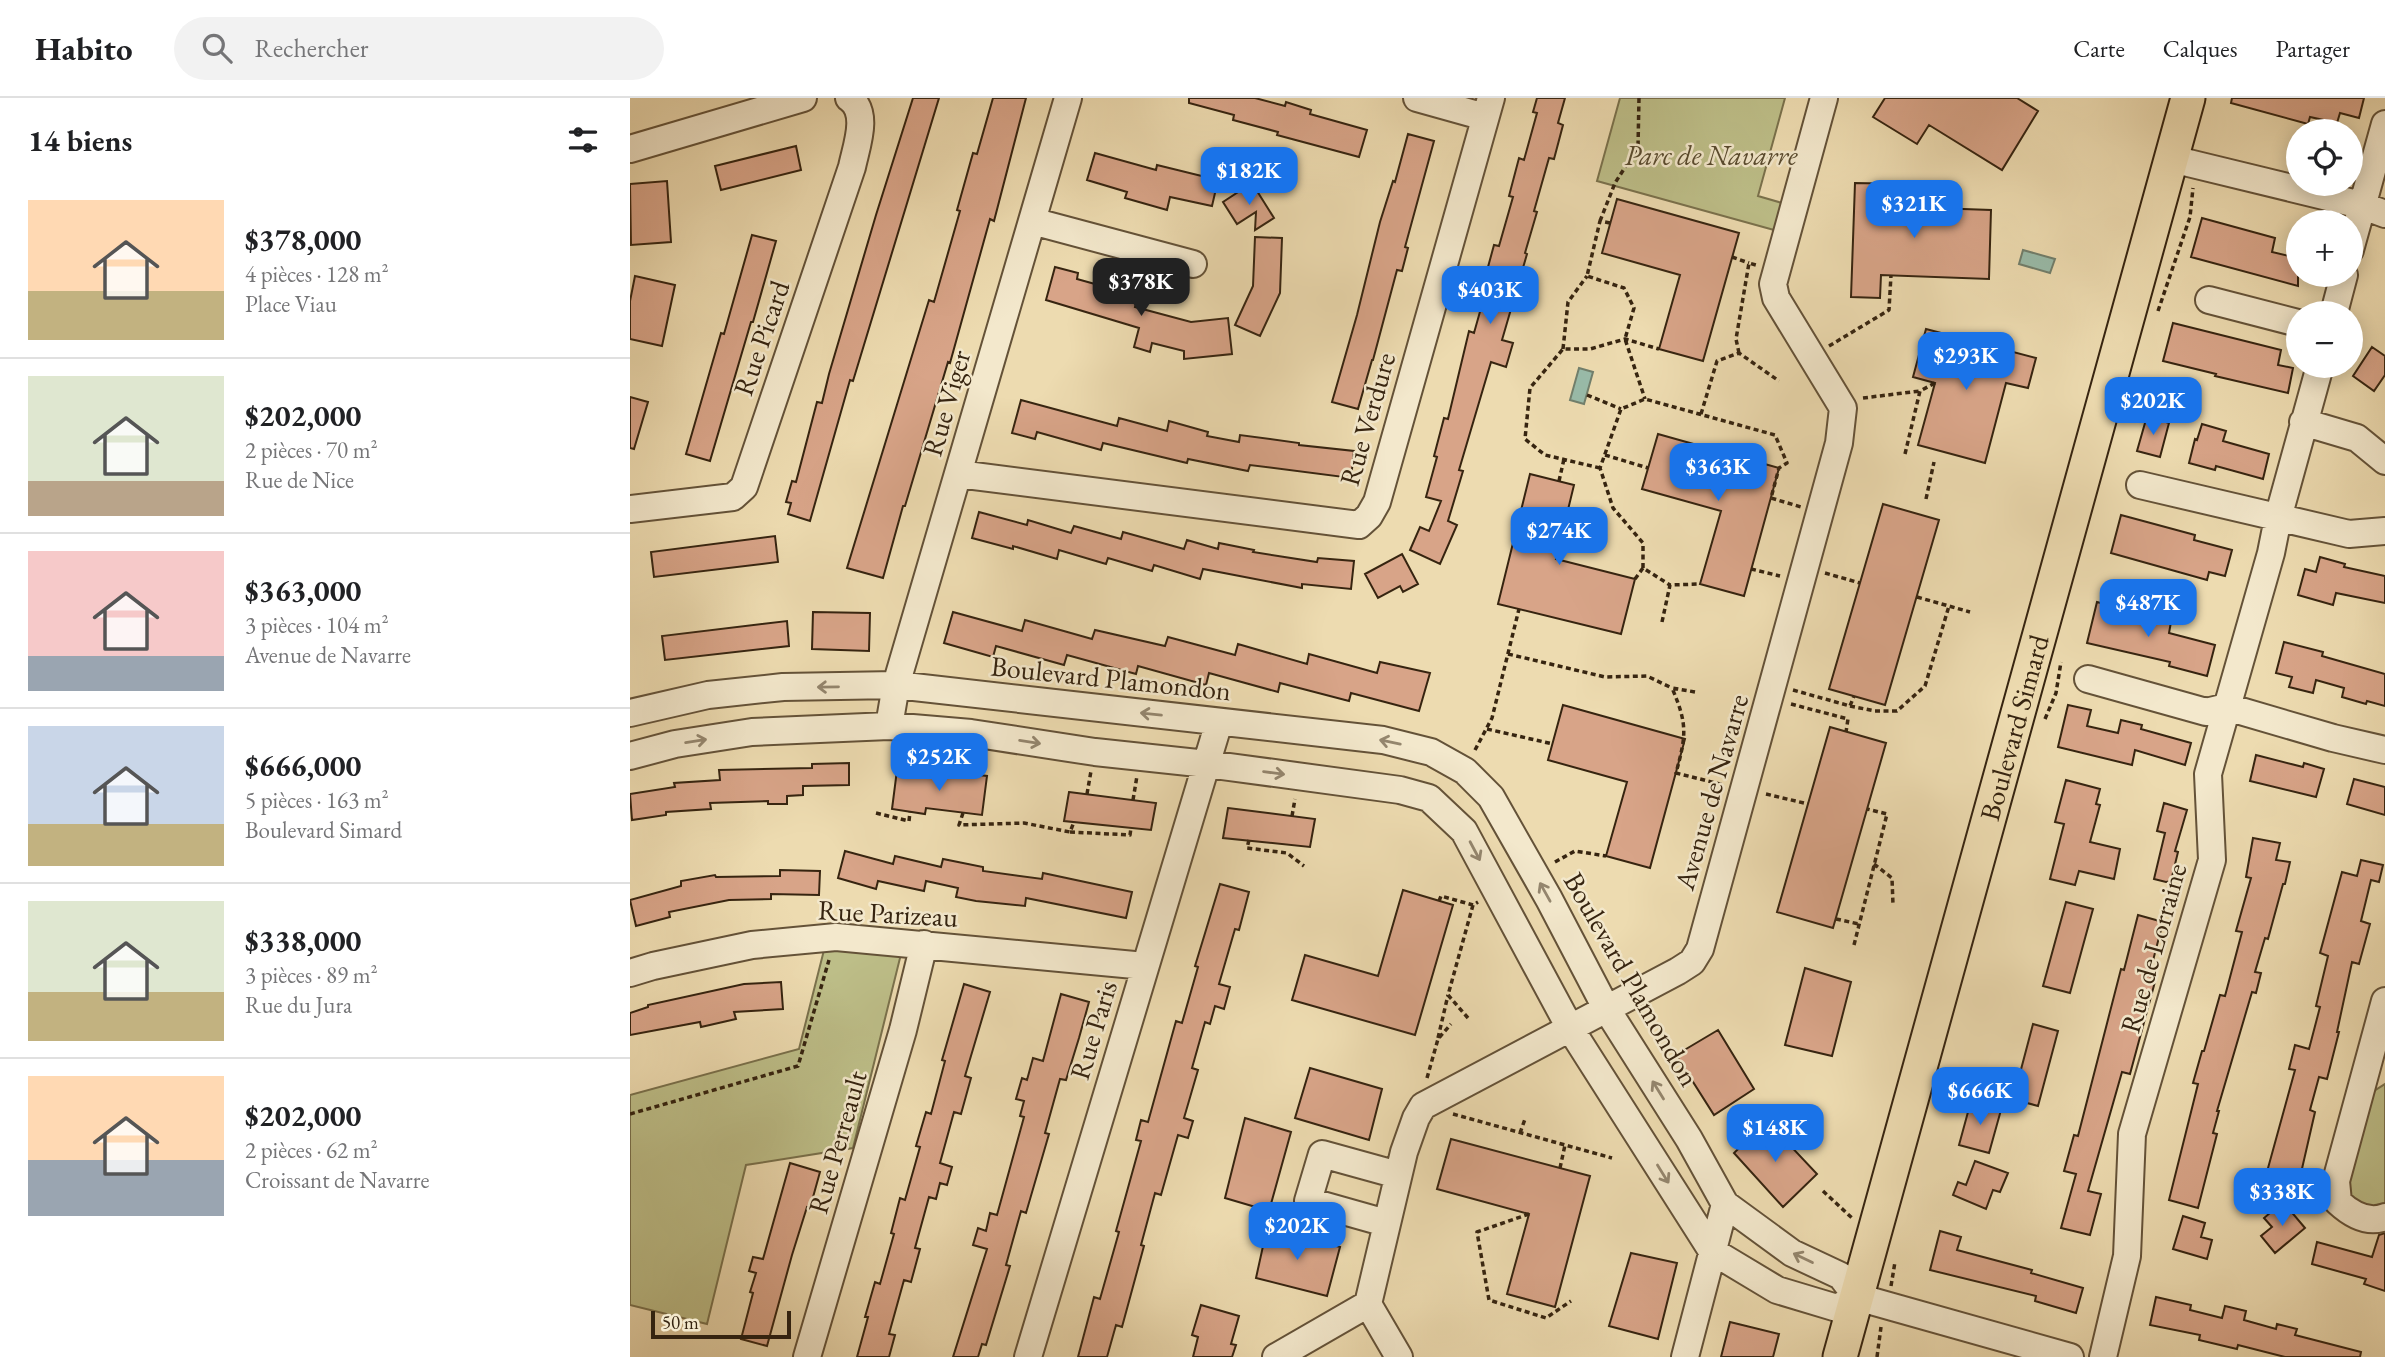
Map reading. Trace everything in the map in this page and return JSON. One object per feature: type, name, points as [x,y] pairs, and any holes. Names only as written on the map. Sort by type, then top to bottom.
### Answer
[{"type":"main road","name":"Boulevard Simard","points":[[1840,1357],[2188,98]]},
{"type":"street","points":[[630,149],[803,98]]},
{"type":"street","name":"Rue Picard","points":[[630,509],[733,497],[744,487],[852,167],[861,122],[855,102],[849,98]]},
{"type":"street","name":"Rue Viger","points":[[889,726],[896,685],[1068,98]]},
{"type":"street","points":[[1417,98],[1488,108]]},
{"type":"street","name":"Avenue de Navarre","points":[[1423,1106],[1685,967],[1692,962],[1700,949],[1839,443],[1843,408],[1776,298],[1773,284],[1824,98]]},
{"type":"street","name":"Rue Verdure","points":[[958,474],[1359,525],[1370,516],[1377,502],[1488,108]]},
{"type":"street","points":[[2363,227],[2373,209],[2385,124]]},
{"type":"street","points":[[2172,159],[2373,209]]},
{"type":"street","points":[[1032,221],[1193,264]]},
{"type":"street","points":[[2209,300],[2286,320]]},
{"type":"street","name":"Rue de Lorraine","points":[[2103,1357],[2127,1255],[2132,1134],[2212,860],[2208,774],[2316,378]]},
{"type":"street","points":[[2303,422],[2357,438],[2385,461]]},
{"type":"street","points":[[2140,485],[2348,534],[2385,531]]},
{"type":"street","points":[[2088,679],[2206,712],[2227,707],[2385,750]]},
{"type":"street","name":"Boulevard Plamondon","points":[[630,713],[708,695],[783,687],[896,685],[1383,740],[1431,752],[1465,771],[1491,797],[1606,1008],[1689,1139],[1725,1203],[1792,1253],[1841,1276],[1857,1297]]},
{"type":"street","name":"Rue Paris","points":[[1028,1357],[1219,722]]},
{"type":"street","points":[[630,756],[676,744],[752,732],[889,726],[971,733],[1094,752],[1207,764],[1400,790],[1429,798],[1464,831],[1570,1028],[1712,1251],[1777,1290],[1838,1308],[1857,1297],[2070,1357]]},
{"type":"street","name":"Rue Parizeau","points":[[630,973],[752,945],[836,937],[1145,966]]},
{"type":"street","name":"Rue Perreault","points":[[807,1357],[903,1030],[924,944]]},
{"type":"street","points":[[2385,1001],[2375,1075],[2336,1181],[2338,1202],[2352,1215],[2377,1220],[2385,1217]]},
{"type":"street","points":[[1399,1357],[1368,1304],[1398,1175],[1416,1118],[1423,1106]]},
{"type":"street","points":[[1386,1223],[1308,1201],[1322,1154],[1398,1175]]},
{"type":"street","points":[[1685,1357],[1725,1203]]},
{"type":"street","points":[[1276,1357],[1368,1304]]},
{"type":"path","points":[[1600,468],[1545,455],[1525,439],[1530,388],[1563,349],[1568,302],[1587,276],[1600,221],[1615,183],[1638,147],[1639,98]]},
{"type":"path","points":[[1600,221],[1610,223]]},
{"type":"path","points":[[1732,257],[1776,270]]},
{"type":"path","points":[[1749,263],[1735,338],[1739,353],[1779,381]]},
{"type":"path","points":[[1812,356],[1889,310],[1891,275]]},
{"type":"path","points":[[1587,276],[1624,288],[1634,308],[1625,339],[1645,399]]},
{"type":"path","points":[[1563,349],[1590,349],[1625,339],[1659,349]]},
{"type":"path","points":[[1700,414],[1717,361],[1739,353]]},
{"type":"path","points":[[1839,401],[1920,391],[1935,383]]},
{"type":"path","points":[[1905,454],[1920,391]]},
{"type":"path","points":[[1587,395],[1621,409],[1645,399],[1775,435],[1787,463],[1779,468],[1771,498],[1820,513]]},
{"type":"path","points":[[1621,409],[1600,468],[1613,508],[1643,543],[1643,568],[1635,579]]},
{"type":"path","points":[[1605,455],[1648,468]]},
{"type":"path","points":[[1559,481],[1564,459]]},
{"type":"path","points":[[1926,499],[1934,462]]},
{"type":"path","points":[[1643,568],[1670,585],[1700,584]]},
{"type":"path","points":[[1751,569],[1860,583]]},
{"type":"path","points":[[1662,622],[1670,585]]},
{"type":"path","points":[[1917,597],[1970,612]]},
{"type":"path","points":[[1772,691],[1875,711],[1897,711],[1925,686],[1949,606]]},
{"type":"path","points":[[1465,771],[1492,718],[1519,609]]},
{"type":"path","points":[[1508,654],[1605,677],[1647,676],[1672,688],[1695,692]]},
{"type":"path","points":[[1672,688],[1683,712],[1685,739],[1676,774]]},
{"type":"path","points":[[1772,691],[1848,719],[1846,732]]},
{"type":"path","points":[[1850,706],[1854,696]]},
{"type":"path","points":[[1486,729],[1553,744]]},
{"type":"path","points":[[1854,945],[1887,814],[1867,808]]},
{"type":"path","points":[[876,813],[909,821],[910,812]]},
{"type":"path","points":[[963,813],[959,825],[1024,823],[1070,832],[1130,835],[1131,828]]},
{"type":"path","points":[[1070,832],[1074,822]]},
{"type":"path","points":[[1249,840],[1247,848],[1287,853],[1304,866]]},
{"type":"path","points":[[1534,874],[1575,851],[1606,856]]},
{"type":"path","points":[[1874,864],[1892,878],[1894,905]]},
{"type":"path","points":[[1439,901],[1441,896],[1473,905],[1497,892]]},
{"type":"path","points":[[1473,905],[1424,1089],[1423,1106],[1612,1158]]},
{"type":"path","points":[[1836,919],[1859,924]]},
{"type":"path","points":[[630,1114],[798,1066],[836,937]]},
{"type":"path","points":[[1448,995],[1468,1018]]},
{"type":"path","points":[[1438,1039],[1451,1024]]},
{"type":"path","points":[[1520,1133],[1524,1119]]},
{"type":"path","points":[[1560,1168],[1565,1145]]},
{"type":"path","points":[[1823,1191],[1873,1238]]},
{"type":"path","points":[[1529,1214],[1477,1232],[1489,1300],[1546,1318],[1571,1301]]},
{"type":"path","points":[[1877,1357],[1881,1327]]},
{"type":"green space","name":"Parc de Navarre","points":[[1620,98],[1785,98],[1758,196],[1782,203],[1774,230],[1597,181]]},
{"type":"green space","points":[[824,950],[901,954],[853,1148],[746,1165],[707,1324],[630,1305],[630,1095],[799,1049]]},
{"type":"green space","points":[[2385,1084],[2385,1205],[2370,1206],[2349,1197],[2346,1184],[2374,1091]]},
{"type":"shaded area","points":[[2023,250],[2055,259],[2050,273],[2019,264]]},
{"type":"shaded area","points":[[1579,368],[1593,372],[1584,404],[1570,400]]},
{"type":"building","points":[[913,98],[939,98],[853,381],[850,380],[810,521],[788,514],[791,503],[786,502],[792,481],[796,482],[817,402],[822,403]]},
{"type":"building","points":[[993,98],[1026,98],[994,221],[990,219],[950,363],[948,362],[903,506],[883,578],[847,568],[929,300],[934,302],[960,211],[957,210],[973,153],[977,154]]},
{"type":"building","points":[[1189,98],[1255,98],[1285,106],[1286,102],[1311,110],[1310,114],[1367,130],[1359,157],[1233,120],[1234,115],[1189,103]]},
{"type":"building","points":[[1537,98],[1565,98],[1558,123],[1563,125],[1554,159],[1549,158],[1534,211],[1537,212],[1525,253],[1527,254],[1502,340],[1513,343],[1506,367],[1491,362],[1459,470],[1463,471],[1448,521],[1457,525],[1440,564],[1410,550],[1420,527],[1429,531],[1441,501],[1426,497],[1437,457],[1434,456],[1444,418],[1448,419],[1469,331],[1474,333],[1492,269],[1488,267],[1494,245],[1499,246],[1513,197],[1509,196],[1519,158],[1524,160],[1537,113],[1533,112]]},
{"type":"building","points":[[1885,98],[2017,98],[2038,111],[2002,170],[1929,125],[1917,144],[1873,117]]},
{"type":"building","points":[[2232,98],[2364,98],[2359,118],[2340,113],[2338,119],[2290,119],[2231,103]]},
{"type":"building","points":[[1408,134],[1434,141],[1405,247],[1408,248],[1402,271],[1397,270],[1358,409],[1332,402],[1380,222],[1393,181],[1395,182]]},
{"type":"building","points":[[796,146],[801,170],[721,190],[715,166]]},
{"type":"building","points":[[1095,153],[1156,170],[1157,165],[1218,180],[1212,206],[1170,197],[1167,210],[1125,198],[1127,192],[1087,180]]},
{"type":"building","points":[[667,181],[671,242],[631,245],[630,184]]},
{"type":"building","points":[[1252,183],[1274,218],[1255,230],[1256,212],[1237,224],[1223,202]]},
{"type":"building","points":[[1855,183],[1906,184],[1906,207],[1991,210],[1989,279],[1881,275],[1880,298],[1851,297]]},
{"type":"building","points":[[1617,199],[1739,233],[1703,361],[1659,349],[1680,275],[1602,253]]},
{"type":"building","points":[[2202,218],[2275,238],[2272,252],[2286,255],[2286,283],[2191,257]]},
{"type":"building","points":[[752,235],[776,241],[710,461],[686,454]]},
{"type":"building","points":[[1255,237],[1282,238],[1280,293],[1260,336],[1235,325],[1253,286]]},
{"type":"building","points":[[1055,267],[1078,273],[1077,279],[1138,296],[1135,307],[1191,322],[1228,318],[1232,354],[1184,359],[1184,351],[1152,343],[1150,352],[1134,347],[1139,328],[1046,300]]},
{"type":"building","points":[[635,276],[675,285],[662,346],[630,339],[630,301]]},
{"type":"building","points":[[2173,323],[2281,350],[2278,365],[2286,367],[2286,378],[2291,378],[2288,393],[2163,361]]},
{"type":"building","points":[[1926,329],[2036,358],[2028,388],[2006,383],[1985,463],[1918,445],[1935,383],[1913,377]]},
{"type":"building","points":[[2372,347],[2385,356],[2385,375],[2374,391],[2356,378],[2363,378],[2363,361]]},
{"type":"building","points":[[630,397],[648,402],[634,449],[630,448]]},
{"type":"building","points":[[1021,400],[1117,426],[1119,418],[1167,431],[1169,421],[1208,432],[1207,436],[1239,442],[1240,435],[1354,451],[1351,478],[1250,465],[1248,471],[1188,459],[1187,463],[1103,443],[1101,450],[1037,432],[1035,439],[1012,433]]},
{"type":"building","points":[[2147,416],[2169,423],[2160,457],[2137,451]]},
{"type":"building","points":[[2202,424],[2226,431],[2223,441],[2269,454],[2263,479],[2216,466],[2215,470],[2189,463]]},
{"type":"building","points":[[1658,434],[1779,468],[1744,596],[1700,584],[1721,511],[1642,489]]},
{"type":"building","points":[[1530,474],[1574,485],[1556,559],[1635,579],[1621,634],[1498,604]]},
{"type":"building","points":[[1883,504],[1939,520],[1885,705],[1829,689]]},
{"type":"building","points":[[979,512],[1027,525],[1028,520],[1071,533],[1074,526],[1121,539],[1123,532],[1184,549],[1187,540],[1218,549],[1219,543],[1254,550],[1253,552],[1317,562],[1318,558],[1354,561],[1351,589],[1302,584],[1302,588],[1203,569],[1200,579],[1154,565],[1152,571],[1108,558],[1106,564],[1059,550],[1057,559],[972,538]]},
{"type":"building","points":[[2121,515],[2195,535],[2194,540],[2232,550],[2225,576],[2209,572],[2207,580],[2111,553]]},
{"type":"building","points":[[775,536],[778,562],[654,577],[651,552]]},
{"type":"building","points":[[1402,554],[1418,584],[1403,592],[1400,586],[1378,598],[1365,574]]},
{"type":"building","points":[[2320,557],[2345,564],[2344,567],[2385,576],[2385,603],[2336,593],[2333,605],[2298,595],[2305,569],[2316,572]]},
{"type":"building","points":[[2097,602],[2171,622],[2169,633],[2215,645],[2207,676],[2169,666],[2170,662],[2087,643]]},
{"type":"building","points":[[813,612],[870,613],[869,651],[812,649]]},
{"type":"building","points":[[953,612],[1022,631],[1025,620],[1092,639],[1095,630],[1165,646],[1168,637],[1235,655],[1238,644],[1307,664],[1309,654],[1377,673],[1380,662],[1430,673],[1419,711],[1351,693],[1349,701],[1280,683],[1278,692],[1209,673],[1206,685],[1138,666],[1136,674],[1067,655],[1064,665],[996,646],[993,657],[944,643]]},
{"type":"building","points":[[787,621],[789,646],[665,660],[662,636]]},
{"type":"building","points":[[2284,642],[2323,652],[2322,656],[2385,674],[2385,706],[2342,697],[2344,688],[2316,680],[2313,693],[2289,687],[2292,677],[2276,673]]},
{"type":"building","points":[[1563,705],[1685,739],[1650,868],[1606,856],[1627,782],[1548,760]]},
{"type":"building","points":[[2068,705],[2091,710],[2087,726],[2118,733],[2121,720],[2142,725],[2141,729],[2191,743],[2185,765],[2135,750],[2132,765],[2058,747]]},
{"type":"building","points":[[1830,727],[1886,743],[1833,928],[1777,912]]},
{"type":"building","points":[[2256,755],[2303,767],[2304,763],[2324,769],[2316,797],[2250,781]]},
{"type":"building","points":[[849,763],[849,785],[803,786],[803,795],[787,796],[787,804],[768,804],[768,801],[710,803],[711,809],[666,812],[666,815],[632,820],[630,794],[675,787],[674,783],[720,780],[719,770],[812,768],[812,764]]},
{"type":"building","points":[[897,770],[952,777],[953,772],[987,776],[982,815],[926,808],[925,814],[892,809]]},
{"type":"building","points":[[2354,779],[2385,787],[2385,815],[2347,804]]},
{"type":"building","points":[[2066,780],[2100,789],[2096,804],[2100,805],[2090,842],[2120,849],[2114,879],[2079,871],[2075,885],[2050,879],[2064,824],[2055,822]]},
{"type":"building","points":[[1069,792],[1156,803],[1151,830],[1064,821]]},
{"type":"building","points":[[2164,803],[2187,810],[2175,851],[2178,852],[2171,881],[2166,882],[2154,879],[2165,833],[2157,831]]},
{"type":"building","points":[[1228,808],[1315,819],[1310,847],[1223,838]]},
{"type":"building","points":[[2253,838],[2280,843],[2276,860],[2290,862],[2268,939],[2265,938],[2255,972],[2261,973],[2256,993],[2252,992],[2217,1111],[2213,1133],[2217,1134],[2198,1208],[2169,1200],[2198,1084],[2193,1083],[2220,995],[2225,996],[2242,932],[2236,931],[2251,878],[2246,877]]},
{"type":"building","points":[[845,851],[893,864],[895,856],[941,867],[943,859],[983,867],[983,871],[1042,879],[1043,873],[1132,892],[1126,918],[1026,898],[1025,906],[976,901],[956,897],[958,888],[926,881],[924,891],[878,881],[876,889],[838,878]]},
{"type":"building","points":[[2361,860],[2383,865],[2379,882],[2371,880],[2361,921],[2370,924],[2359,964],[2352,962],[2327,1079],[2319,1077],[2310,1110],[2315,1112],[2301,1173],[2292,1171],[2288,1186],[2265,1179],[2295,1070],[2289,1069],[2295,1045],[2309,1049],[2320,1007],[2316,1006],[2328,956],[2320,953],[2342,872],[2357,876]]},
{"type":"building","points":[[780,870],[820,871],[819,895],[771,894],[771,899],[729,900],[669,912],[670,917],[636,926],[630,900],[681,886],[681,881],[715,875],[780,876]]},
{"type":"building","points":[[1220,884],[1249,892],[1239,930],[1235,929],[1219,984],[1230,987],[1224,1009],[1215,1006],[1210,1024],[1205,1022],[1192,1068],[1198,1070],[1184,1118],[1193,1121],[1188,1138],[1178,1135],[1161,1195],[1155,1193],[1122,1327],[1116,1325],[1107,1357],[1078,1357],[1094,1297],[1100,1299],[1119,1232],[1116,1231],[1141,1141],[1136,1140],[1141,1120],[1148,1122],[1176,1021],[1182,1023],[1198,967],[1195,966]]},
{"type":"building","points":[[1403,890],[1453,905],[1415,1035],[1292,1000],[1305,955],[1378,976]]},
{"type":"building","points":[[2066,902],[2093,909],[2070,993],[2043,986]]},
{"type":"building","points":[[2138,915],[2163,922],[2149,976],[2156,978],[2130,1074],[2122,1072],[2088,1191],[2101,1194],[2090,1235],[2061,1228],[2076,1174],[2064,1171],[2074,1135],[2078,1136],[2121,969],[2124,970]]},
{"type":"building","points":[[1805,968],[1851,982],[1832,1056],[1785,1045]]},
{"type":"building","points":[[781,982],[783,1009],[734,1012],[736,1019],[701,1027],[700,1022],[630,1035],[630,1013],[648,1005],[744,984]]},
{"type":"building","points":[[964,984],[990,992],[965,1076],[971,1078],[961,1114],[954,1112],[940,1163],[952,1167],[947,1185],[940,1183],[936,1199],[929,1197],[915,1248],[920,1249],[911,1282],[904,1280],[889,1334],[895,1335],[889,1357],[857,1357],[875,1282],[880,1284],[894,1234],[891,1233],[900,1198],[905,1200],[920,1147],[916,1146],[926,1112],[931,1114],[945,1061],[942,1060]]},
{"type":"building","points":[[1061,994],[1089,1002],[1079,1038],[1066,1080],[1060,1079],[1045,1133],[1049,1134],[1026,1213],[1021,1211],[1006,1265],[1010,1266],[986,1345],[982,1344],[978,1357],[953,1357],[987,1249],[973,1245],[978,1228],[986,1231],[990,1213],[997,1215],[1024,1117],[1020,1116],[1024,1101],[1016,1099],[1022,1078],[1027,1080],[1033,1058],[1043,1061]]},
{"type":"building","points":[[2033,1024],[2058,1031],[2038,1106],[2005,1097],[2011,1075],[2019,1077]]},
{"type":"building","points":[[1718,1030],[1754,1089],[1714,1115],[1676,1055]]},
{"type":"building","points":[[1310,1068],[1382,1089],[1369,1140],[1295,1118]]},
{"type":"building","points":[[1971,1101],[2001,1110],[1989,1153],[1959,1145]]},
{"type":"building","points":[[1245,1118],[1291,1132],[1269,1211],[1225,1198]]},
{"type":"building","points":[[1767,1121],[1817,1174],[1783,1207],[1734,1153]]},
{"type":"building","points":[[1451,1139],[1590,1176],[1555,1307],[1507,1294],[1529,1214],[1437,1189]]},
{"type":"building","points":[[1975,1161],[2008,1173],[2000,1192],[1993,1190],[1986,1209],[1953,1195],[1958,1182],[1966,1185]]},
{"type":"building","points":[[790,1163],[820,1172],[792,1255],[767,1346],[741,1339],[756,1273],[749,1271],[753,1257],[763,1259]]},
{"type":"building","points":[[2283,1202],[2305,1228],[2275,1253],[2261,1236],[2272,1227],[2264,1218]]},
{"type":"building","points":[[2183,1216],[2205,1223],[2201,1237],[2212,1240],[2207,1259],[2173,1249]]},
{"type":"building","points":[[1267,1228],[1340,1247],[1327,1296],[1256,1278]]},
{"type":"building","points":[[1940,1231],[1961,1237],[1957,1250],[2032,1270],[2031,1273],[2083,1288],[2076,1313],[2035,1301],[2036,1296],[1930,1270]]},
{"type":"building","points":[[2385,1233],[2385,1291],[2364,1284],[2366,1279],[2312,1264],[2317,1242],[2372,1257],[2379,1235]]},
{"type":"building","points":[[1631,1253],[1677,1263],[1658,1339],[1609,1326]]},
{"type":"building","points":[[2156,1297],[2191,1305],[2190,1310],[2222,1318],[2225,1306],[2246,1311],[2244,1320],[2276,1329],[2277,1324],[2297,1329],[2295,1335],[2361,1352],[2360,1357],[2285,1357],[2238,1345],[2237,1349],[2199,1340],[2200,1335],[2150,1325]]},
{"type":"building","points":[[1201,1305],[1239,1316],[1231,1344],[1236,1345],[1232,1357],[1193,1357],[1198,1337],[1192,1335]]},
{"type":"building","points":[[1730,1322],[1779,1334],[1773,1357],[1721,1357]]}]
